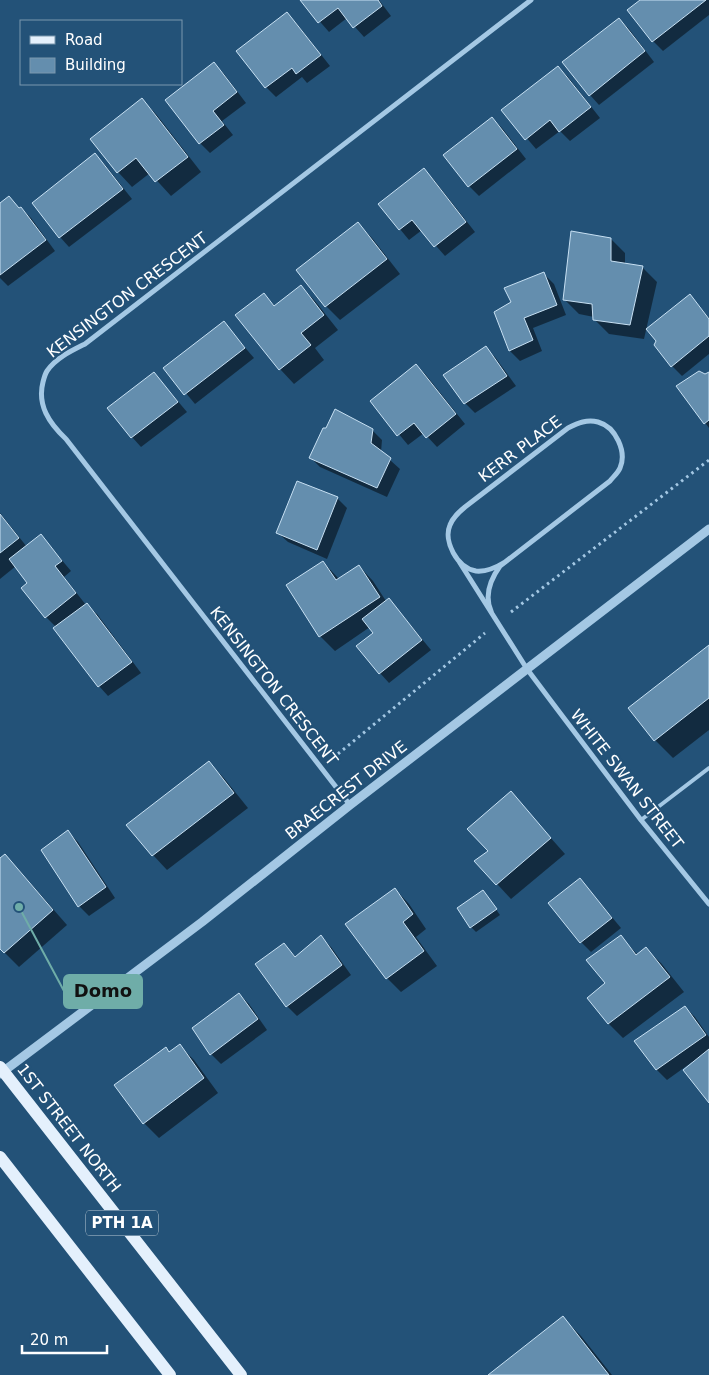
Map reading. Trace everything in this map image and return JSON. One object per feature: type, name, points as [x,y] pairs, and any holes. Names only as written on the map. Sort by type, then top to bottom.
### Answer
[{"type":"main road","name":"1ST STREET NORTH","points":[[1,1071],[241,1375]]},
{"type":"main road","name":"PTH 1A","points":[[0,1157],[170,1375]]},
{"type":"street","name":"KENSINGTON CRESCENT","points":[[350,805],[72,447],[53,427],[44,411],[41,391],[46,372],[65,354],[85,344],[531,0]]},
{"type":"street","name":"KERR PLACE","points":[[457,558],[465,566],[475,570],[496,567],[505,562],[616,475],[622,461],[621,447],[618,440],[600,422],[580,422],[568,428],[465,507],[450,525],[448,536],[451,548],[457,558],[528,669]]},
{"type":"street","name":"BRAECREST DRIVE","points":[[1,1071],[202,922],[350,805],[709,529]]},
{"type":"street","name":"KERR PLACE","points":[[491,611],[488,604],[488,590],[496,572],[505,562]]},
{"type":"street","name":"WHITE SWAN STREET","points":[[528,669],[641,820],[709,904]]},
{"type":"lane","points":[[641,820],[709,768]]},
{"type":"building","points":[[300,0],[378,0],[382,6],[353,28],[338,8],[318,23]]},
{"type":"building","points":[[640,0],[706,0],[652,42],[627,10]]},
{"type":"building","points":[[287,12],[321,55],[296,74],[292,68],[265,88],[236,51]]},
{"type":"building","points":[[619,18],[645,51],[589,96],[562,62]]},
{"type":"building","points":[[214,62],[237,92],[213,111],[224,125],[199,144],[165,100]]},
{"type":"building","points":[[558,66],[591,107],[559,132],[550,120],[525,140],[501,110]]},
{"type":"building","points":[[142,98],[188,157],[155,182],[136,158],[117,173],[90,139]]},
{"type":"building","points":[[492,117],[517,149],[468,187],[443,155]]},
{"type":"building","points":[[95,153],[123,189],[59,238],[32,203]]},
{"type":"building","points":[[424,168],[466,222],[434,247],[412,220],[399,230],[378,204]]},
{"type":"building","points":[[9,196],[19,208],[21,207],[46,240],[0,275],[0,203]]},
{"type":"building","points":[[358,222],[387,259],[325,307],[296,270]]},
{"type":"building","points":[[571,231],[611,238],[611,261],[643,266],[630,325],[593,320],[592,304],[563,300]]},
{"type":"building","points":[[544,272],[557,305],[524,318],[533,340],[509,351],[494,312],[511,302],[504,288]]},
{"type":"building","points":[[301,285],[324,315],[301,333],[311,345],[279,370],[235,315],[264,293],[274,306]]},
{"type":"building","points":[[690,294],[709,319],[709,336],[671,367],[654,345],[656,341],[646,329]]},
{"type":"building","points":[[224,321],[245,348],[184,395],[163,368]]},
{"type":"building","points":[[486,346],[507,376],[464,404],[443,375]]},
{"type":"building","points":[[416,364],[456,414],[426,438],[414,423],[397,436],[370,401]]},
{"type":"building","points":[[699,371],[705,374],[709,372],[709,420],[704,424],[676,386]]},
{"type":"building","points":[[154,372],[178,402],[131,438],[107,408]]},
{"type":"building","points":[[335,409],[373,429],[371,443],[391,458],[377,488],[309,458],[323,428],[326,428]]},
{"type":"building","points":[[297,481],[338,497],[317,550],[276,533]]},
{"type":"building","points":[[0,514],[19,538],[0,553]]},
{"type":"building","points":[[41,534],[62,561],[55,566],[76,593],[45,618],[21,588],[27,583],[9,559]]},
{"type":"building","points":[[323,561],[336,580],[359,565],[380,597],[319,637],[286,585]]},
{"type":"building","points":[[389,598],[422,640],[379,674],[356,646],[373,633],[362,619]]},
{"type":"building","points":[[87,603],[132,662],[98,687],[53,628]]},
{"type":"building","points":[[709,645],[709,698],[654,741],[628,708]]},
{"type":"building","points":[[209,761],[234,793],[152,856],[126,825]]},
{"type":"building","points":[[511,791],[551,838],[496,885],[474,861],[488,851],[467,829]]},
{"type":"building","points":[[68,830],[106,887],[78,907],[41,850]]},
{"type":"building","points":[[5,854],[53,910],[4,953],[0,949],[0,858]]},
{"type":"building","points":[[580,878],[612,918],[580,943],[548,903]]},
{"type":"building","points":[[395,888],[413,914],[403,922],[424,951],[386,979],[345,924]]},
{"type":"building","points":[[483,890],[497,909],[470,928],[457,908]]},
{"type":"building","points":[[321,935],[342,965],[286,1007],[255,964],[284,943],[295,957]]},
{"type":"building","points":[[621,935],[636,955],[646,947],[670,977],[608,1024],[587,998],[605,983],[586,960]]},
{"type":"building","points":[[239,993],[258,1019],[210,1055],[192,1028]]},
{"type":"building","points":[[685,1006],[706,1035],[656,1070],[634,1041]]},
{"type":"building","points":[[180,1044],[204,1078],[143,1124],[114,1085],[166,1047],[169,1052]]},
{"type":"building","points":[[709,1049],[709,1103],[683,1070]]},
{"type":"building","points":[[563,1316],[609,1375],[488,1375]]},
{"type":"place","name":"Domo","points":[[19,907]]}]
